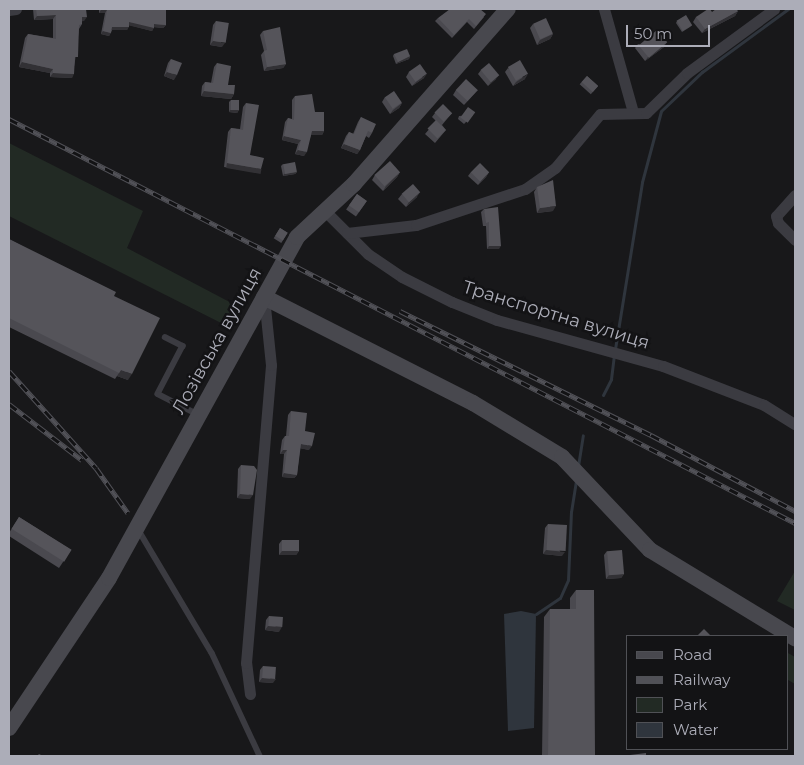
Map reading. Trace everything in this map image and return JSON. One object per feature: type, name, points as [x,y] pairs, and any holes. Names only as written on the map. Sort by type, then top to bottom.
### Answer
[{"type":"main road","name":"Лозівська вулиця","points":[[9,728],[109,578],[297,237],[382,153],[508,9]]},
{"type":"main road","points":[[264,297],[473,403],[575,471],[650,550],[795,638]]},
{"type":"street","points":[[9,10],[16,9]]},
{"type":"street","points":[[604,9],[633,112]]},
{"type":"street","points":[[347,233],[416,224],[526,189],[555,168],[600,114],[646,112],[688,73],[774,9]]},
{"type":"street","points":[[795,194],[778,211],[778,223],[795,240]]},
{"type":"street","name":"Транспортна вулиця","points":[[324,210],[368,254],[402,277],[452,302],[497,320],[663,366],[764,405],[795,424]]},
{"type":"street","points":[[250,694],[246,663],[271,365],[264,297]]},
{"type":"lane","points":[[165,336],[183,346],[158,394],[199,415]]},
{"type":"lane","points":[[137,527],[212,653],[260,756]]},
{"type":"green space","points":[[9,143],[143,211],[127,248],[241,308],[231,328],[9,216]]},
{"type":"green space","points":[[795,571],[795,610],[777,601]]},
{"type":"green space","points":[[789,654],[795,657],[795,684],[789,681]]},
{"type":"water","points":[[521,611],[536,614],[534,728],[508,731],[504,614]]},
{"type":"building","points":[[36,9],[86,9],[87,17],[82,17],[82,24],[79,25],[78,57],[75,57],[74,74],[53,73],[53,69],[22,62],[28,34],[56,39],[56,15],[37,16]]},
{"type":"building","points":[[102,9],[166,9],[166,25],[154,24],[154,28],[129,22],[129,27],[112,27],[111,33],[103,31],[107,10]]},
{"type":"building","points":[[450,9],[480,9],[486,14],[476,26],[469,19],[454,35],[438,18]]},
{"type":"building","points":[[708,9],[712,12],[716,9],[736,9],[738,11],[705,29],[696,17]]},
{"type":"building","points":[[686,15],[692,25],[683,31],[677,21]]},
{"type":"building","points":[[546,18],[553,34],[540,39],[533,24]]},
{"type":"building","points":[[216,21],[229,23],[226,43],[213,41]]},
{"type":"building","points":[[280,27],[286,64],[267,67],[264,51],[267,50],[263,31]]},
{"type":"building","points":[[657,30],[667,42],[649,58],[639,45]]},
{"type":"building","points":[[407,49],[410,56],[398,62],[394,54]]},
{"type":"building","points":[[171,59],[182,63],[177,75],[167,72]]},
{"type":"building","points":[[520,60],[528,74],[516,81],[508,67]]},
{"type":"building","points":[[217,63],[231,66],[228,85],[235,85],[234,94],[204,91],[205,82],[213,83]]},
{"type":"building","points":[[489,63],[499,75],[491,82],[481,70]]},
{"type":"building","points":[[420,64],[427,74],[415,82],[409,72]]},
{"type":"building","points":[[587,76],[598,86],[593,92],[582,82]]},
{"type":"building","points":[[466,79],[478,90],[467,101],[456,90]]},
{"type":"building","points":[[394,91],[402,103],[393,109],[385,97]]},
{"type":"building","points":[[312,94],[315,112],[324,112],[324,131],[312,131],[307,152],[298,150],[301,140],[284,136],[288,118],[294,120],[295,96]]},
{"type":"building","points":[[231,100],[239,100],[239,110],[231,110]]},
{"type":"building","points":[[246,103],[259,105],[250,155],[264,158],[261,169],[227,163],[231,128],[243,130]]},
{"type":"building","points":[[443,104],[452,113],[444,122],[435,112]]},
{"type":"building","points":[[468,107],[475,112],[468,123],[460,118]]},
{"type":"building","points":[[361,117],[376,124],[372,133],[368,131],[360,150],[344,144],[349,132],[354,134]]},
{"type":"building","points":[[436,120],[446,130],[437,138],[428,128]]},
{"type":"building","points":[[390,161],[400,172],[384,186],[374,175]]},
{"type":"building","points":[[295,162],[297,172],[285,174],[283,164]]},
{"type":"building","points":[[480,163],[489,172],[480,181],[471,172]]},
{"type":"building","points":[[553,180],[556,206],[540,208],[537,187]]},
{"type":"building","points":[[413,184],[420,192],[409,202],[402,194]]},
{"type":"building","points":[[357,194],[367,201],[359,212],[349,205]]},
{"type":"building","points":[[498,207],[501,246],[489,246],[489,222],[486,223],[484,209]]},
{"type":"building","points":[[280,228],[288,233],[283,240],[275,236]]},
{"type":"building","points":[[9,239],[116,292],[114,296],[160,318],[132,374],[121,370],[119,373],[9,318]]},
{"type":"building","points":[[291,411],[307,413],[305,431],[315,433],[312,446],[301,444],[297,475],[284,473],[287,450],[283,450],[285,436],[289,436]]},
{"type":"building","points":[[241,465],[254,466],[257,470],[253,495],[240,494]]},
{"type":"building","points":[[19,517],[72,550],[64,562],[12,529]]},
{"type":"building","points":[[548,524],[567,525],[566,551],[547,550]]},
{"type":"building","points":[[282,540],[299,540],[299,551],[282,551]]},
{"type":"building","points":[[622,550],[624,574],[609,575],[607,551]]},
{"type":"building","points":[[576,590],[594,590],[595,756],[548,756],[550,609],[576,609]]},
{"type":"building","points":[[269,616],[283,617],[282,627],[268,626]]},
{"type":"building","points":[[704,629],[710,635],[698,635]]},
{"type":"building","points":[[263,666],[276,667],[275,679],[262,678]]},
{"type":"building","points":[[646,753],[646,756],[630,756],[630,755]]},
{"type":"waterway","points":[[615,349],[642,182],[661,111],[702,72],[788,9]]},
{"type":"waterway","points":[[603,395],[611,379],[614,355]]},
{"type":"waterway","points":[[578,466],[583,435]]},
{"type":"waterway","points":[[536,614],[560,598],[568,580],[571,512],[576,480]]},
{"type":"railway","points":[[9,119],[795,523]]},
{"type":"railway","points":[[400,311],[651,435],[795,511]]},
{"type":"railway","points":[[9,371],[96,468],[128,513]]},
{"type":"railway","points":[[9,404],[82,460]]}]
